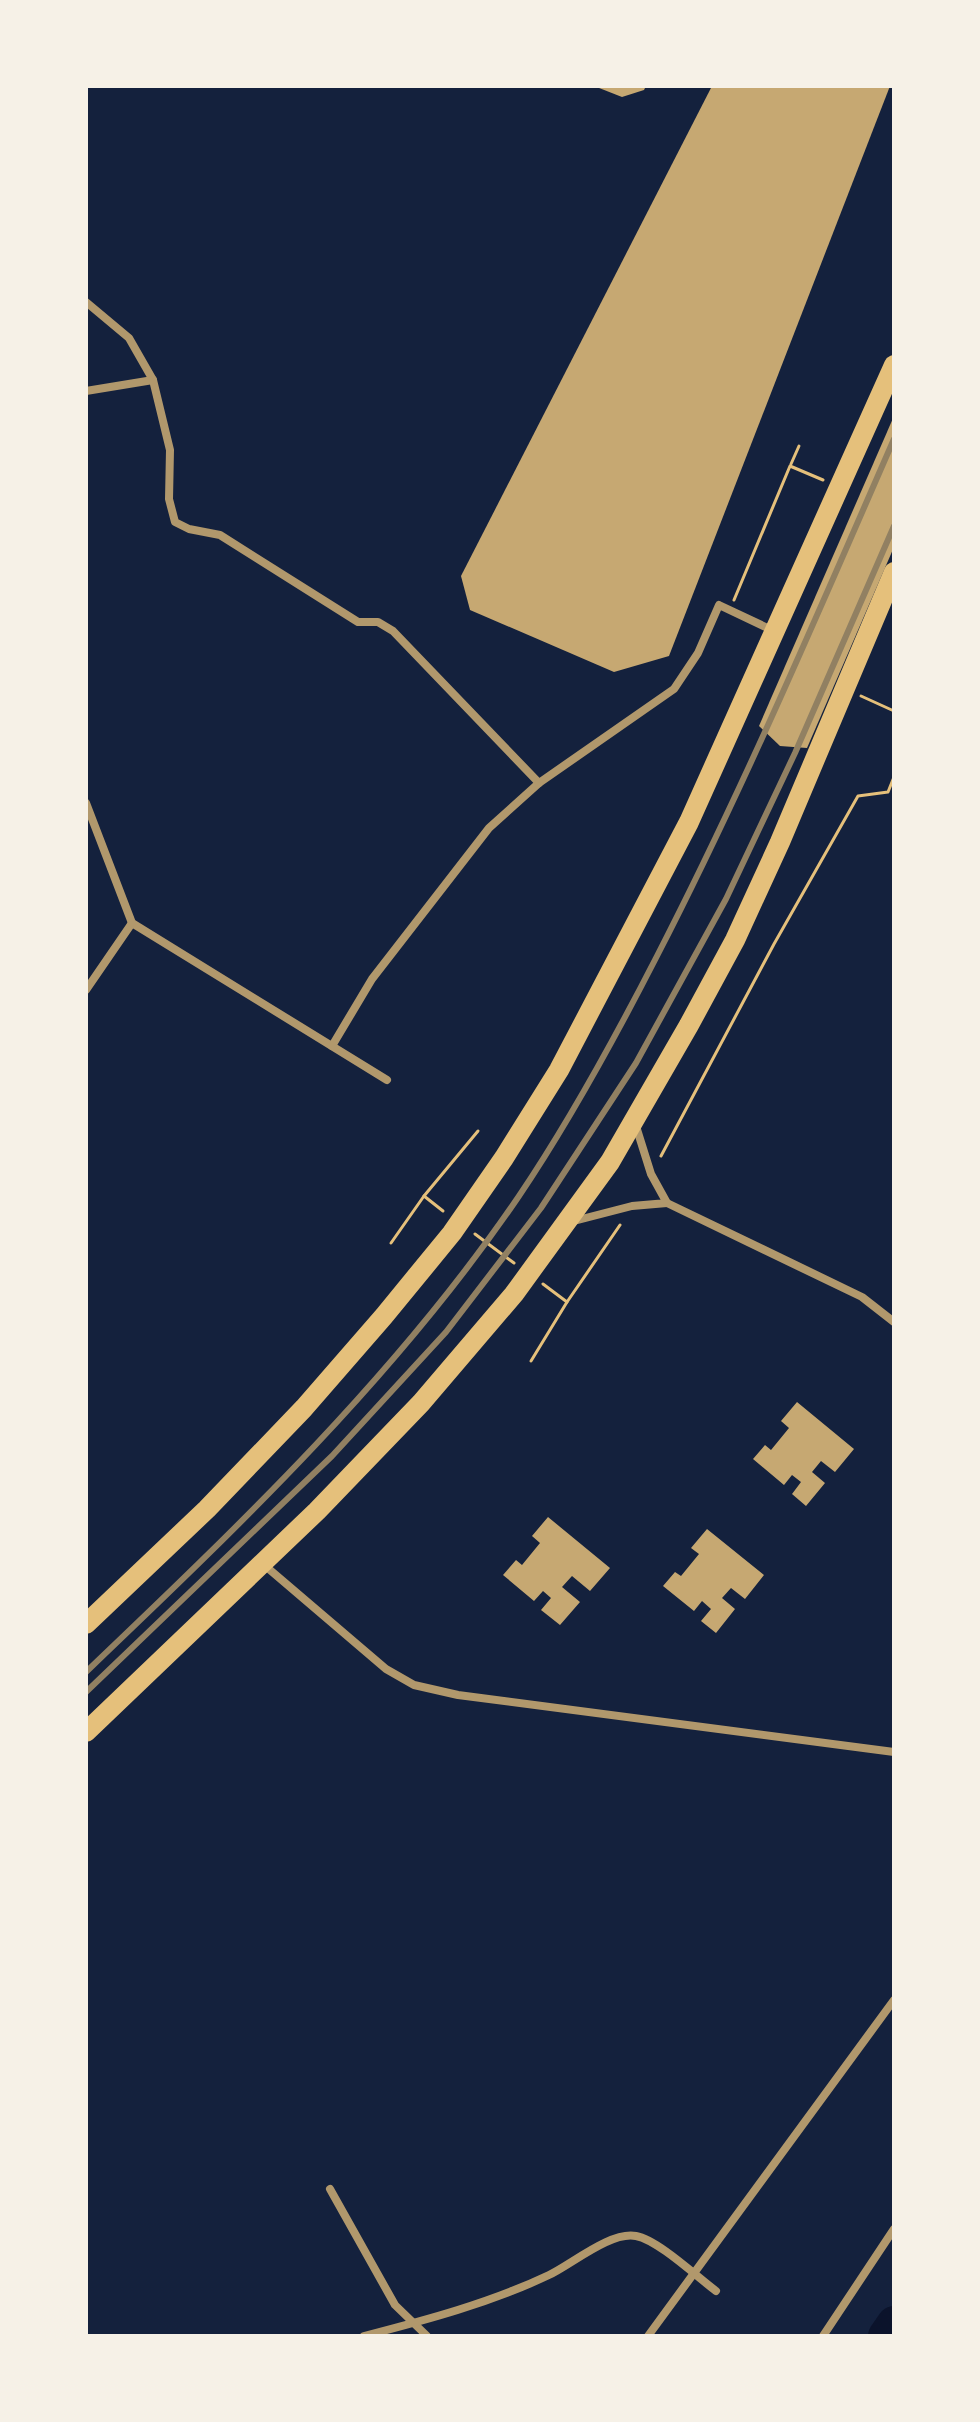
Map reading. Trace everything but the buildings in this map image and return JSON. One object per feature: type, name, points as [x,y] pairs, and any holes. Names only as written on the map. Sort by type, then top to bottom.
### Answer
[{"type":"highway","points":[[86,1624],[207,1509],[304,1408],[452,1233],[504,1158],[559,1070],[689,822],[894,365]]},
{"type":"highway","points":[[86,1732],[317,1511],[421,1403],[514,1294],[610,1162],[735,940],[780,842],[894,572]]},
{"type":"street","points":[[86,302],[129,338],[153,380],[170,450],[169,499],[175,522],[189,529],[220,535],[358,622],[378,622],[393,631],[539,783]]},
{"type":"street","points":[[86,391],[153,380]]},
{"type":"street","points":[[332,1046],[372,979],[489,828],[539,783],[674,689],[698,653],[719,605],[774,631]]},
{"type":"street","points":[[86,803],[132,923],[387,1080]]},
{"type":"street","points":[[86,990],[132,923]]},
{"type":"street","points":[[634,1121],[651,1174],[667,1203]]},
{"type":"street","points":[[566,1224],[632,1206],[667,1203],[862,1297],[894,1322]]},
{"type":"street","points":[[263,1563],[386,1669],[414,1685],[473,1697],[894,1752]]},
{"type":"street","points":[[648,2336],[894,2000]]},
{"type":"street","points":[[330,2189],[395,2305],[427,2336]]},
{"type":"street","points":[[823,2336],[894,2229]]},
{"type":"street","points":[[364,2336],[481,2303],[549,2275],[618,2236],[636,2236],[653,2243],[716,2291]]},
{"type":"path","points":[[730,610],[799,446]]},
{"type":"path","points":[[790,466],[832,484]]},
{"type":"path","points":[[859,695],[894,711]]},
{"type":"path","points":[[651,1174],[774,944],[858,796],[888,792],[894,777]]},
{"type":"path","points":[[391,1243],[424,1196],[478,1131]]},
{"type":"path","points":[[611,1241],[632,1206]]},
{"type":"path","points":[[531,1361],[567,1302]]},
{"type":"waterway","points":[[885,2336],[894,2323]]},
{"type":"railway","points":[[86,1672],[259,1503],[370,1386],[422,1325],[519,1196],[609,1048],[689,892],[780,699],[894,439]]},
{"type":"railway","points":[[86,1692],[332,1456],[446,1332],[541,1208],[636,1063],[726,899],[795,753],[894,526]]}]
